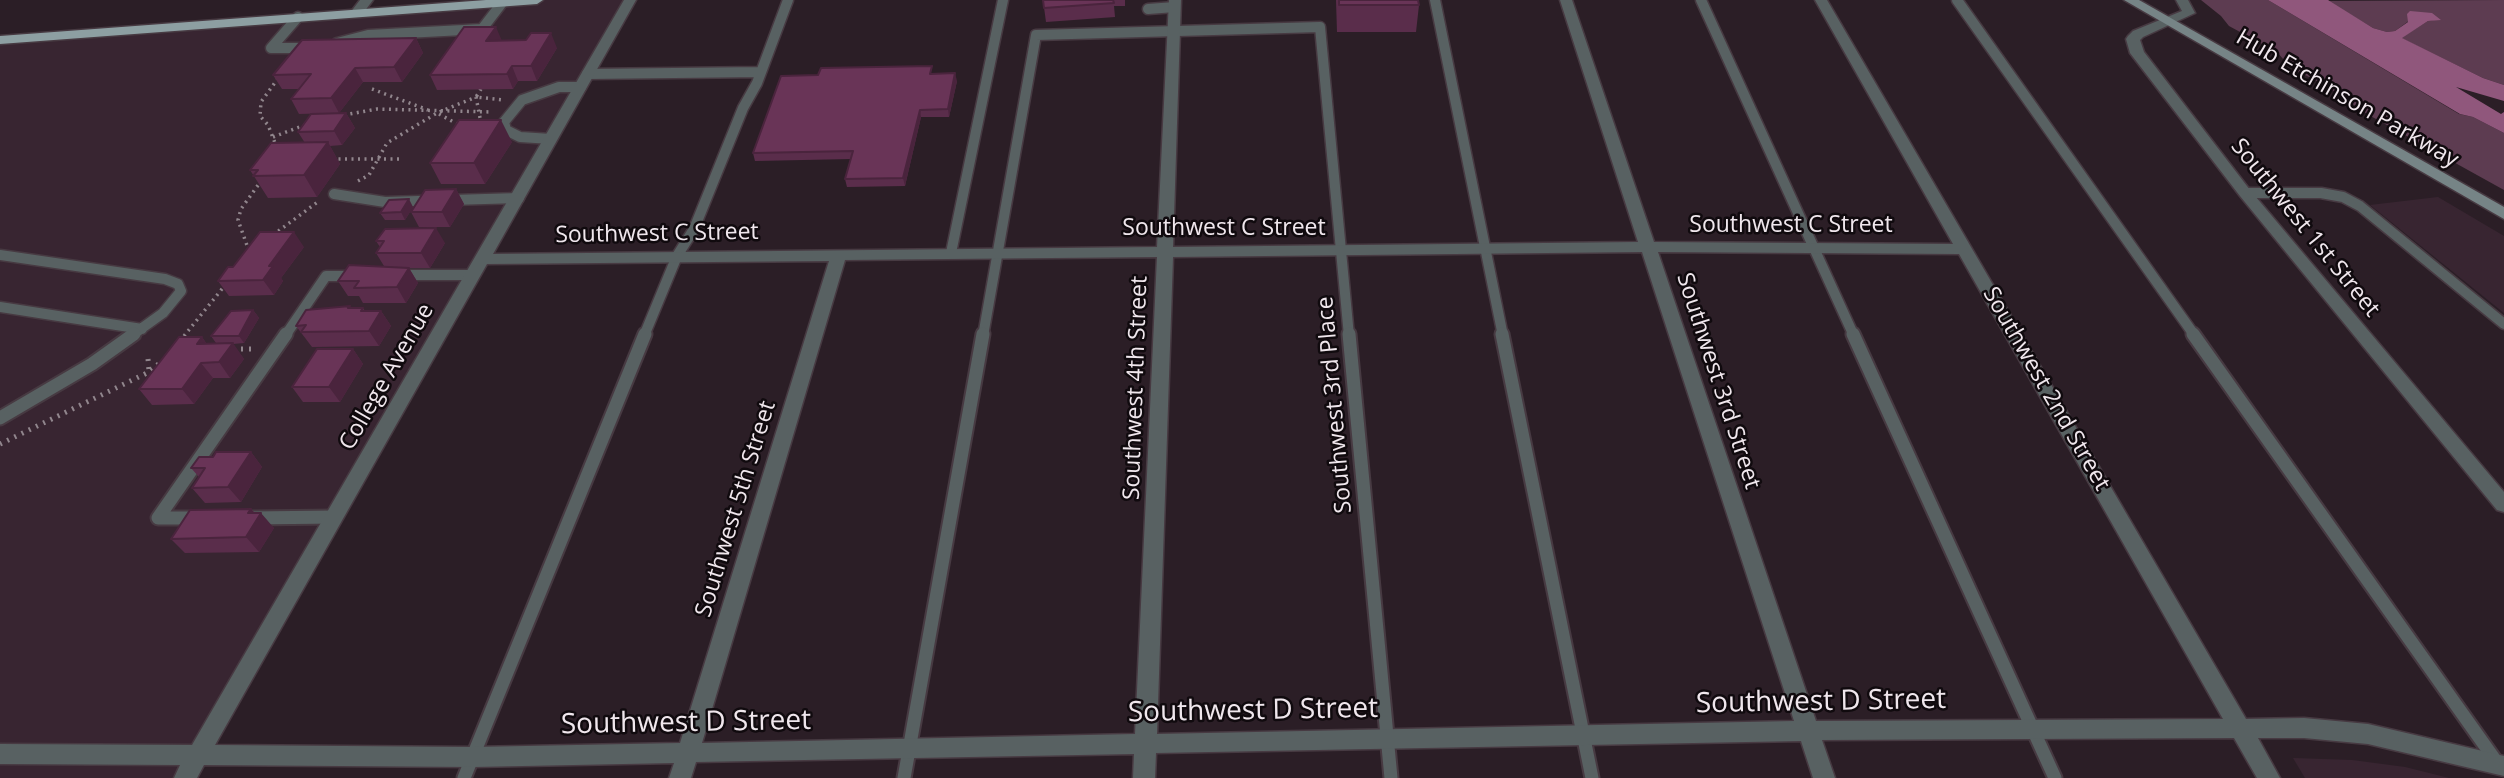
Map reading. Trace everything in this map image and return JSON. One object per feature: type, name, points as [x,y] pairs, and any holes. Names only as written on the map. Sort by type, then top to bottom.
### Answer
[{"type":"main road","points":[[0,40],[537,0]]},
{"type":"street","points":[[356,13],[367,0]]},
{"type":"street","name":"College Avenue","points":[[185,778],[630,0]]},
{"type":"street","name":"Southwest 3rd Street","points":[[1566,0],[1824,778]]},
{"type":"street","name":"Southwest 2nd Street","points":[[1821,0],[2269,778]]},
{"type":"street","points":[[2130,0],[2168,22],[2189,13],[2182,0]]},
{"type":"street","name":"Southwest 4th Street","points":[[1144,778],[1175,3]]},
{"type":"street","name":"Southwest 1st Street","points":[[2168,22],[2138,34],[2133,39],[2133,47],[2245,193],[2504,505]]},
{"type":"street","name":"Hub Etchinson Parkway","points":[[2168,22],[2504,214]]},
{"type":"street","name":"Southwest C Street","points":[[478,267],[677,256],[839,254],[1647,247],[1965,249]]},
{"type":"street","name":"Southwest 5th Street","points":[[680,778],[839,254]]},
{"type":"street","name":"Southwest D Street","points":[[0,754],[473,757],[1808,731],[2333,729],[2381,736],[2501,765]]},
{"type":"lane","points":[[464,778],[677,256],[694,229],[761,72],[788,0]]},
{"type":"lane","points":[[951,253],[1003,0]]},
{"type":"lane","points":[[1435,0],[1592,778]]},
{"type":"lane","points":[[1701,0],[2055,778]]},
{"type":"lane","points":[[1957,0],[2501,765]]},
{"type":"lane","points":[[298,18],[271,48],[322,46],[368,35],[482,29],[502,2]]},
{"type":"lane","points":[[1148,9],[1175,3]]},
{"type":"lane","name":"Southwest 3rd Place","points":[[1174,31],[1320,27],[1391,778]]},
{"type":"lane","points":[[904,778],[1036,35],[1174,31]]},
{"type":"lane","points":[[551,139],[520,137],[506,130],[503,122],[522,100],[536,93],[584,80],[761,72]]},
{"type":"lane","points":[[2245,193],[2321,193],[2343,197],[2360,206],[2504,324]]},
{"type":"lane","points":[[334,194],[385,202],[519,198]]},
{"type":"lane","points":[[0,254],[166,279],[178,284],[181,291],[163,313],[142,329],[52,389],[0,418]]},
{"type":"lane","points":[[381,275],[478,267]]},
{"type":"lane","points":[[211,518],[158,518],[326,276],[367,275]]},
{"type":"lane","points":[[0,307],[142,329]]},
{"type":"lane","points":[[238,518],[335,517]]},
{"type":"path","points":[[279,155],[273,136],[260,116],[261,102],[268,89],[289,68]]},
{"type":"path","points":[[372,89],[437,113],[470,132]]},
{"type":"path","points":[[481,89],[476,97],[483,133]]},
{"type":"path","points":[[271,237],[294,217],[369,175],[387,143],[437,113],[476,97],[497,97],[507,102]]},
{"type":"path","points":[[334,118],[369,109],[437,113],[497,112]]},
{"type":"path","points":[[273,136],[312,124]]},
{"type":"path","points":[[322,159],[402,159]]},
{"type":"path","points":[[250,255],[238,220],[245,202],[266,176]]},
{"type":"path","points":[[244,261],[261,246]]},
{"type":"path","points":[[178,342],[229,279]]},
{"type":"path","points":[[224,349],[276,348]]},
{"type":"path","points":[[0,444],[149,372],[167,356]]},
{"type":"path","points":[[148,359],[149,372]]},
{"type":"shaded area","points":[[537,0],[630,0],[185,778],[0,778],[0,40]]},
{"type":"shaded area","points":[[2201,0],[2268,0],[2459,114],[2473,117],[2504,133],[2504,190],[2367,114],[2325,85],[2291,68],[2277,52],[2229,26]]},
{"type":"shaded area","points":[[2268,0],[2328,0],[2373,28],[2387,32],[2395,31],[2408,22],[2407,14],[2410,11],[2432,13],[2441,20],[2428,21],[2402,38],[2483,78],[2504,85],[2504,101],[2456,87],[2501,114],[2504,112],[2504,133],[2473,117],[2460,114]]},
{"type":"shaded area","points":[[2504,0],[2504,85],[2483,78],[2401,38],[2428,21],[2440,19],[2410,20],[2395,31],[2387,32],[2373,28],[2328,1]]},
{"type":"shaded area","points":[[2438,197],[2504,236],[2504,313],[2370,205]]},
{"type":"shaded area","points":[[2293,758],[2352,760],[2405,767],[2449,778],[2305,778]]},
{"type":"building","points":[[1043,0],[1113,0],[1114,3],[1044,8]]},
{"type":"building","points":[[1339,0],[1418,0],[1419,5],[1339,5]]},
{"type":"building","points":[[464,27],[496,27],[486,41],[526,40],[531,33],[551,33],[531,66],[512,66],[507,74],[430,75]]},
{"type":"building","points":[[416,38],[394,67],[355,68],[331,98],[291,99],[311,74],[273,75],[302,40]]},
{"type":"building","points":[[932,66],[930,74],[955,73],[948,109],[920,110],[903,178],[845,179],[853,151],[753,153],[781,76],[818,75],[821,68]]},
{"type":"building","points":[[346,113],[334,131],[298,132],[311,114]]},
{"type":"building","points":[[459,120],[501,120],[474,163],[430,163]]},
{"type":"building","points":[[328,142],[304,175],[253,176],[258,170],[250,170],[271,143]]},
{"type":"building","points":[[456,189],[442,212],[411,212],[425,190]]},
{"type":"building","points":[[409,199],[401,212],[380,213],[389,200]]},
{"type":"building","points":[[436,228],[421,253],[376,253],[384,241],[376,241],[385,229]]},
{"type":"building","points":[[260,232],[294,232],[269,266],[273,266],[263,280],[218,281],[228,267],[233,267]]},
{"type":"building","points":[[349,265],[409,268],[397,287],[354,288],[359,281],[338,281]]},
{"type":"building","points":[[350,306],[348,308],[363,308],[361,311],[381,311],[369,331],[301,332],[306,325],[296,326],[306,310]]},
{"type":"building","points":[[253,310],[239,336],[211,336],[231,311]]},
{"type":"building","points":[[179,337],[202,337],[197,344],[233,343],[219,362],[201,363],[182,389],[139,389]]},
{"type":"building","points":[[317,349],[353,349],[329,387],[292,387]]},
{"type":"building","points":[[216,452],[251,452],[228,487],[192,488],[205,468],[191,468],[199,457],[213,457]]},
{"type":"building","points":[[251,509],[248,513],[261,513],[246,537],[171,539],[190,510]]}]
